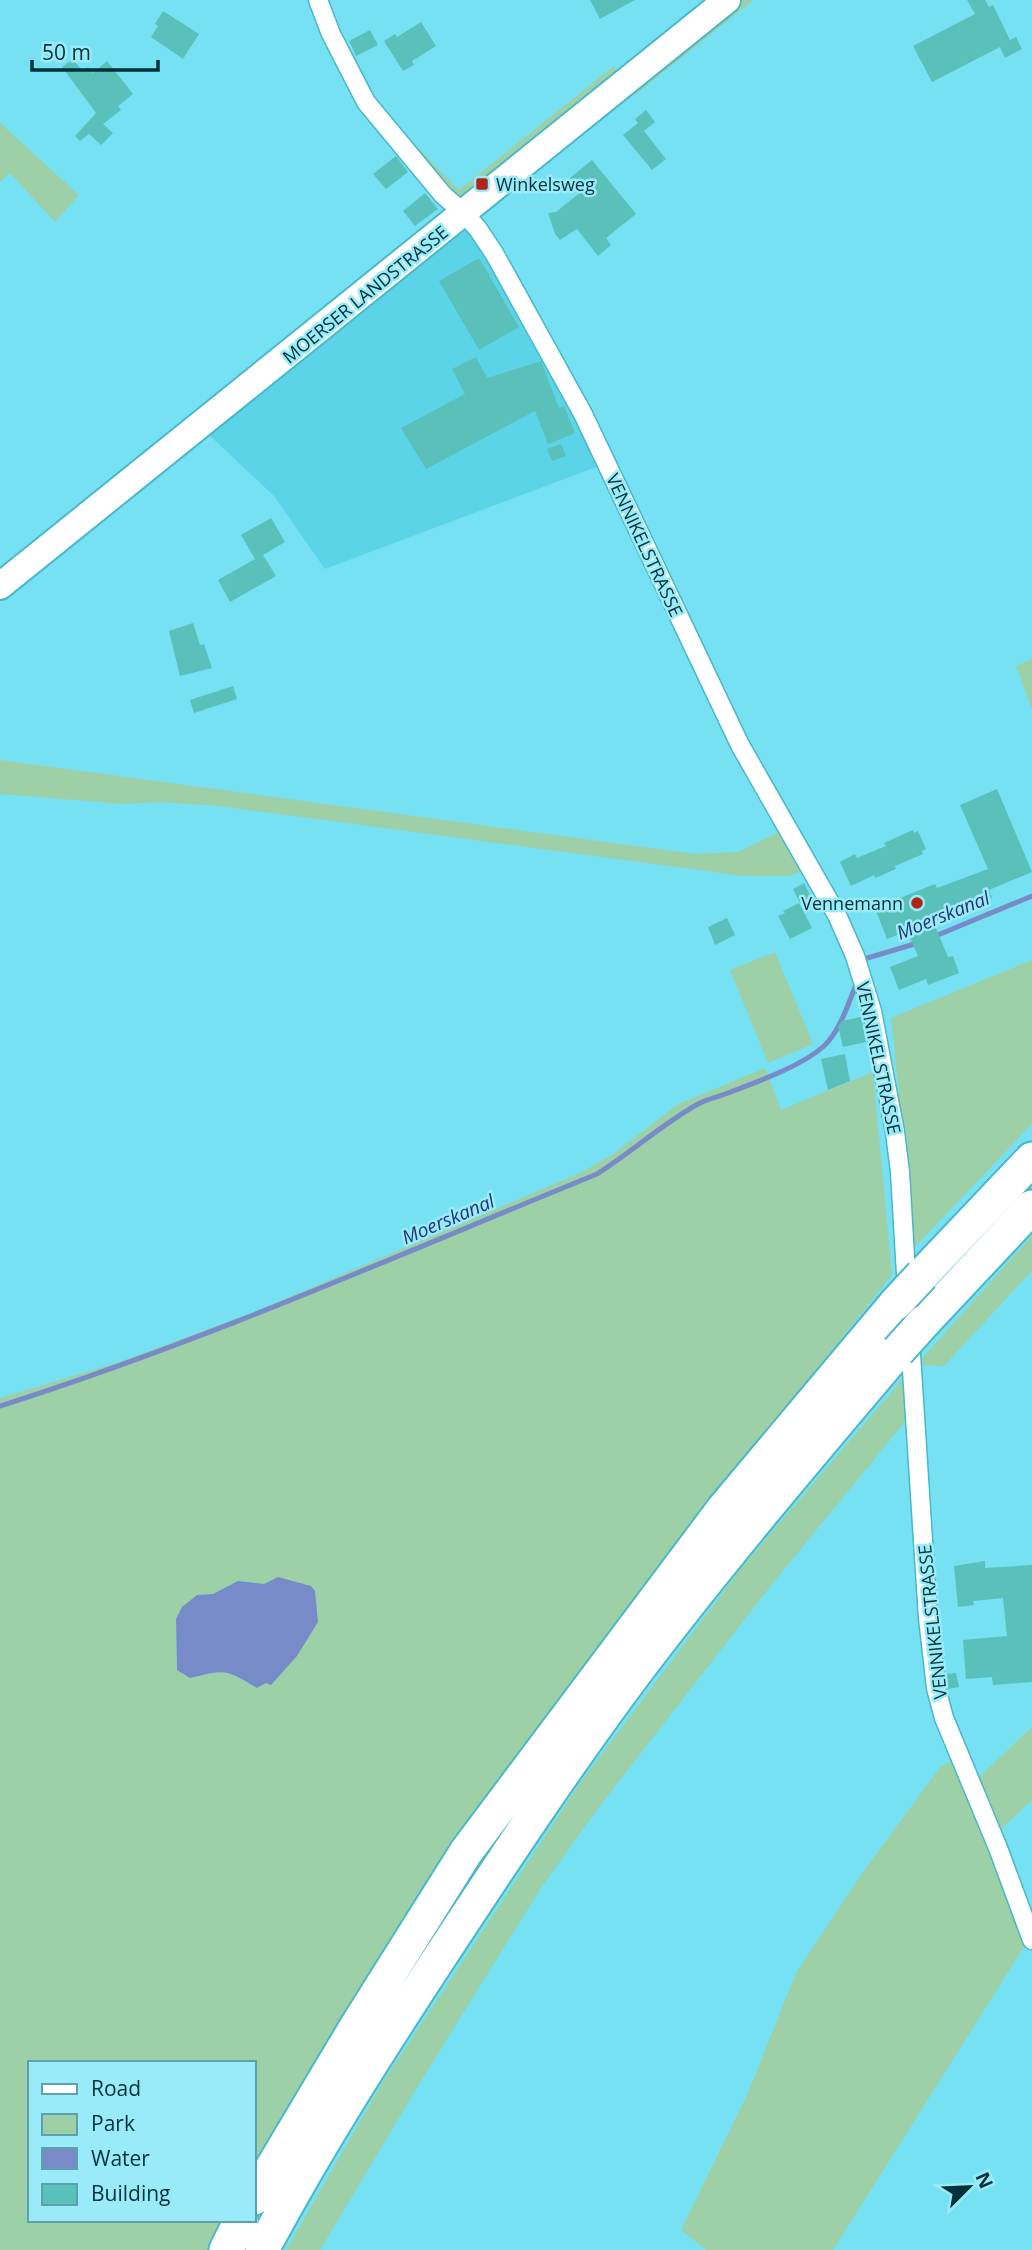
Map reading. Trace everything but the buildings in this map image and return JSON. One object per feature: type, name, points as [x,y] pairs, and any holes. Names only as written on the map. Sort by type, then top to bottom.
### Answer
[{"type":"highway","points":[[256,2195],[356,2026],[466,1853],[724,1507],[896,1303],[1032,1159]]},
{"type":"highway","points":[[262,2250],[390,2033],[504,1859],[619,1696],[747,1530],[898,1351],[1032,1207]]},
{"type":"highway","points":[[226,2250],[241,2222]]},
{"type":"main road","name":"MOERSER LANDSTRASSE","points":[[0,586],[465,214],[727,0]]},
{"type":"street","points":[[318,0],[331,34],[366,102],[443,195],[465,214]]},
{"type":"street","name":"VENNIKELSTRASSE","points":[[465,214],[494,253],[583,414],[740,745],[837,915],[865,984],[889,1096],[900,1172],[914,1433],[936,1688],[944,1718],[998,1848],[1032,1940]]},
{"type":"shaded area","points":[[465,231],[472,233],[479,241],[602,465],[325,569],[274,496],[208,434],[455,236]]},
{"type":"green space","points":[[744,0],[754,0],[635,95],[644,82]]},
{"type":"green space","points":[[614,66],[620,78],[463,198],[454,196],[444,187],[436,172],[390,119],[459,190]]},
{"type":"green space","points":[[0,123],[79,195],[55,222],[10,173],[0,182]]},
{"type":"green space","points":[[1032,659],[1032,709],[1016,666]]},
{"type":"green space","points":[[0,760],[695,854],[738,852],[783,830],[803,871],[789,876],[744,876],[219,806],[159,802],[124,804],[0,794]]},
{"type":"green space","points":[[775,952],[813,1044],[768,1063],[730,970]]},
{"type":"green space","points":[[1032,960],[1032,1124],[915,1247],[891,1018]]},
{"type":"green space","points":[[765,1068],[781,1110],[873,1072],[892,1275],[712,1500],[256,2172],[256,2061],[28,2061],[28,2222],[226,2222],[212,2250],[0,2250],[0,1398],[119,1362],[254,1312],[580,1173],[613,1154],[678,1104]],"holes":[[[278,1578],[310,1586],[315,1591],[297,1656],[271,1685],[266,1683],[256,1688],[225,1672],[190,1678],[177,1670],[176,1619],[197,1595],[213,1594],[238,1581],[264,1584]]]},
{"type":"green space","points":[[1032,1236],[1032,1271],[944,1366],[916,1365]]},
{"type":"green space","points":[[905,1376],[908,1418],[769,1588],[599,1807],[541,1888],[320,2250],[286,2250],[381,2085],[580,1783],[742,1567]]},
{"type":"green space","points":[[1032,1727],[1032,1800],[1000,1830],[979,1777]]},
{"type":"green space","points":[[950,1762],[958,1766],[1027,1942],[833,2250],[706,2250],[681,2230],[748,2093],[796,1973],[863,1872],[941,1766]]},
{"type":"water","points":[[278,1577],[311,1586],[315,1591],[318,1622],[297,1656],[271,1685],[266,1683],[257,1688],[225,1672],[190,1678],[177,1670],[176,1619],[182,1607],[197,1595],[213,1594],[238,1581],[264,1584]]},
{"type":"waterway","name":"Moerskanal","points":[[933,937],[1032,896]]},
{"type":"waterway","name":"Moerskanal","points":[[864,959],[918,943]]},
{"type":"waterway","name":"Moerskanal","points":[[0,1406],[152,1354],[227,1325],[597,1174],[698,1104],[779,1073],[815,1053],[835,1033],[856,985]]},
{"type":"place","name":"Winkelsweg","points":[[482,184]]},
{"type":"place","name":"Vennemann","points":[[917,903]]}]
